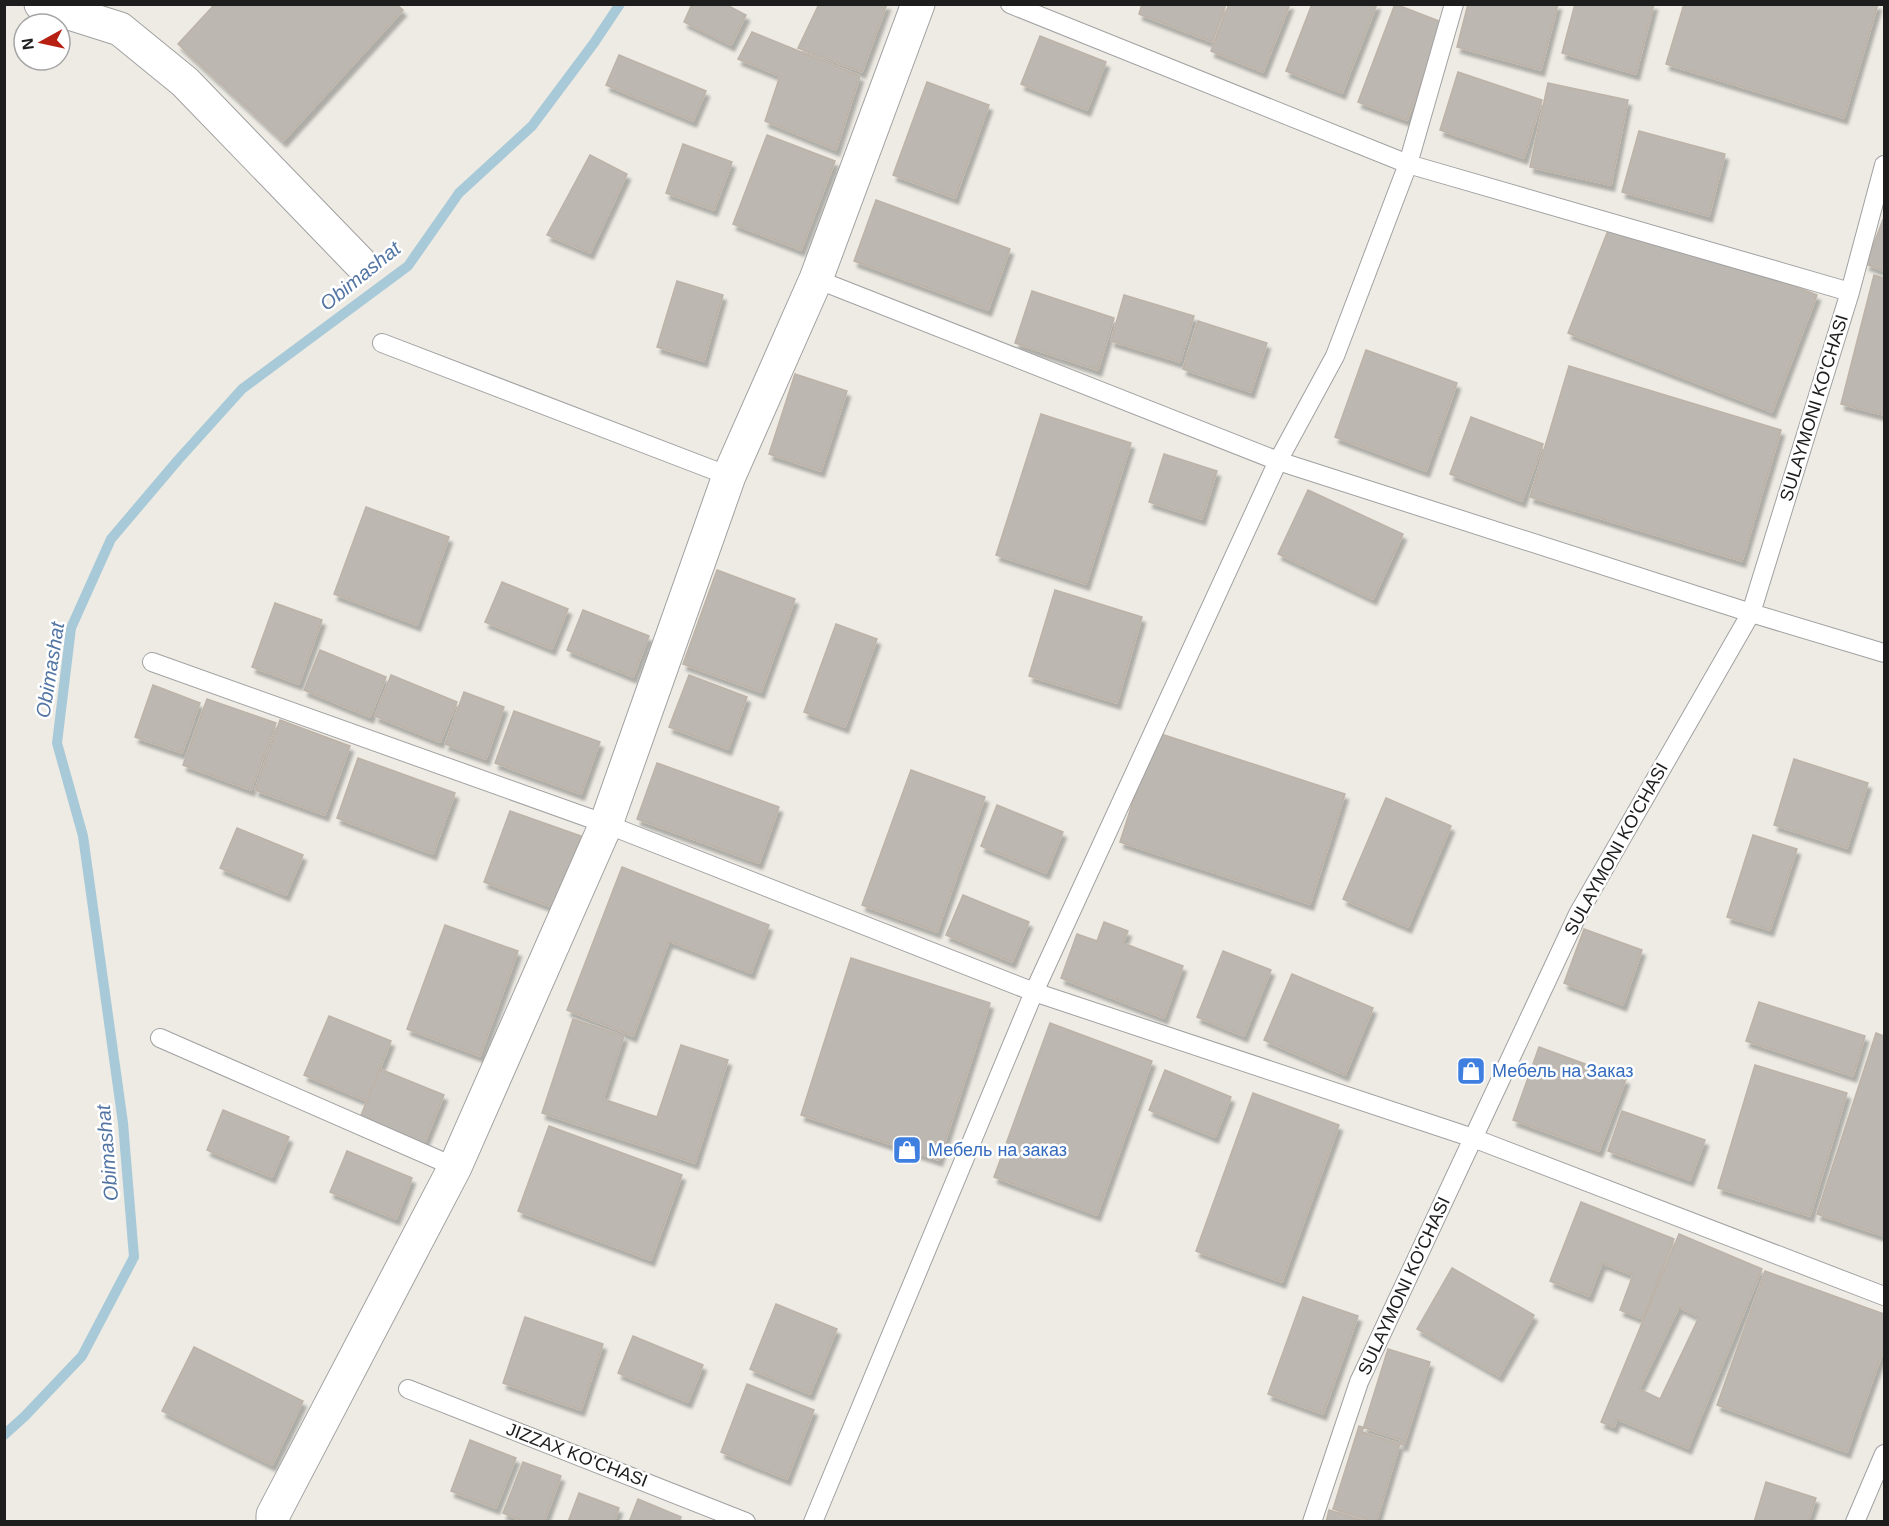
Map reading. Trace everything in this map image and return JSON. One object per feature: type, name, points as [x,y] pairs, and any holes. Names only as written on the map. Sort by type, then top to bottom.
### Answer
[{"type":"street","points":[[41,4],[120,29],[128,35],[185,82],[360,263]]},
{"type":"street","points":[[273,1521],[273,1515],[455,1167],[606,824],[729,476],[816,279],[918,4]]},
{"type":"lane","points":[[1011,4],[1408,164],[1850,292]]},
{"type":"lane","points":[[813,1521],[1034,992],[1278,461],[1335,356],[1408,164],[1454,4]]},
{"type":"lane","name":"SULAYMONI KO'CHASI","points":[[1312,1521],[1359,1382],[1578,914],[1751,613],[1850,292],[1884,165]]},
{"type":"lane","points":[[816,279],[1278,461],[1751,613],[1884,653]]},
{"type":"lane","points":[[382,343],[729,476]]},
{"type":"lane","points":[[152,662],[606,824],[1034,992],[1473,1138],[1884,1296]]},
{"type":"lane","points":[[159,1038],[455,1167]]},
{"type":"lane","name":"JIZZAX KO'CHASI","points":[[408,1389],[746,1521]]},
{"type":"lane","points":[[1855,1521],[1884,1454]]},
{"type":"building","points":[[215,4],[396,4],[403,10],[283,141],[178,44]]},
{"type":"building","points":[[692,4],[725,4],[746,15],[731,45],[684,22]]},
{"type":"building","points":[[819,4],[887,4],[862,72],[798,48]]},
{"type":"building","points":[[1142,4],[1226,4],[1212,42],[1139,14]]},
{"type":"building","points":[[1229,4],[1290,4],[1263,72],[1211,51]]},
{"type":"building","points":[[1312,4],[1377,4],[1342,93],[1286,71]]},
{"type":"building","points":[[1395,4],[1444,23],[1407,120],[1358,102]]},
{"type":"building","points":[[1468,4],[1558,4],[1541,70],[1457,47]]},
{"type":"building","points":[[1575,4],[1654,4],[1636,74],[1562,53]]},
{"type":"building","points":[[1684,4],[1878,4],[1844,118],[1666,64]]},
{"type":"building","points":[[752,32],[860,76],[836,150],[765,121],[780,76],[738,59]]},
{"type":"building","points":[[1040,36],[1106,62],[1087,110],[1021,84]]},
{"type":"building","points":[[619,55],[706,91],[693,121],[606,85]]},
{"type":"building","points":[[1458,72],[1542,100],[1524,158],[1440,130]]},
{"type":"building","points":[[927,82],[989,105],[955,198],[893,175]]},
{"type":"building","points":[[1548,83],[1628,100],[1611,185],[1530,167]]},
{"type":"building","points":[[1639,131],[1725,154],[1709,216],[1622,192]]},
{"type":"building","points":[[767,135],[835,161],[801,250],[733,224]]},
{"type":"building","points":[[683,144],[732,162],[714,210],[666,193]]},
{"type":"building","points":[[590,155],[627,174],[590,253],[547,235]]},
{"type":"building","points":[[876,200],[1010,249],[988,310],[854,261]]},
{"type":"building","points":[[1614,215],[1817,295],[1772,412],[1568,333]]},
{"type":"building","points":[[1884,217],[1884,271],[1866,264]]},
{"type":"building","points":[[1874,275],[1884,278],[1884,415],[1841,404]]},
{"type":"building","points":[[677,281],[723,295],[704,361],[657,347]]},
{"type":"building","points":[[1032,291],[1114,318],[1098,370],[1015,343]]},
{"type":"building","points":[[1124,295],[1194,316],[1180,362],[1111,341]]},
{"type":"building","points":[[1198,321],[1267,343],[1251,392],[1183,369]]},
{"type":"building","points":[[1366,350],[1457,383],[1426,471],[1335,437]]},
{"type":"building","points":[[1569,366],[1781,430],[1742,561],[1530,497]]},
{"type":"building","points":[[795,374],[847,391],[821,471],[769,454]]},
{"type":"building","points":[[1041,414],[1131,443],[1086,584],[996,555]]},
{"type":"building","points":[[1471,417],[1543,444],[1522,501],[1450,474]]},
{"type":"building","points":[[1164,454],[1217,471],[1202,519],[1149,502]]},
{"type":"building","points":[[1308,490],[1403,534],[1373,599],[1278,554]]},
{"type":"building","points":[[366,507],[449,537],[417,625],[334,594]]},
{"type":"building","points":[[717,570],[795,599],[761,692],[683,664]]},
{"type":"building","points":[[502,582],[568,609],[552,649],[485,622]]},
{"type":"building","points":[[1055,590],[1142,617],[1117,703],[1029,676]]},
{"type":"building","points":[[275,603],[322,620],[299,684],[252,667]]},
{"type":"building","points":[[583,610],[649,636],[633,677],[567,650]]},
{"type":"building","points":[[836,624],[877,639],[845,727],[804,712]]},
{"type":"building","points":[[320,650],[386,677],[370,717],[304,690]]},
{"type":"building","points":[[391,675],[457,702],[440,742],[375,716]]},
{"type":"building","points":[[689,675],[747,697],[728,749],[669,727]]},
{"type":"building","points":[[153,685],[200,703],[182,753],[135,737]]},
{"type":"building","points":[[464,692],[504,707],[486,759],[445,744]]},
{"type":"building","points":[[207,699],[276,723],[251,790],[183,765]]},
{"type":"building","points":[[514,711],[600,742],[581,794],[495,763]]},
{"type":"building","points":[[280,720],[350,746],[325,815],[255,790]]},
{"type":"building","points":[[1155,732],[1345,794],[1310,904],[1120,842]]},
{"type":"building","points":[[358,758],[455,793],[433,854],[337,818]]},
{"type":"building","points":[[1794,759],[1868,783],[1847,848],[1774,825]]},
{"type":"building","points":[[657,763],[779,807],[759,863],[637,819]]},
{"type":"building","points":[[911,770],[985,797],[937,932],[862,905]]},
{"type":"building","points":[[1386,798],[1451,826],[1408,927],[1343,899]]},
{"type":"building","points":[[997,805],[1063,832],[1046,873],[981,846]]},
{"type":"building","points":[[510,811],[581,836],[555,908],[484,882]]},
{"type":"building","points":[[237,828],[303,855],[286,895],[220,868]]},
{"type":"building","points":[[1753,835],[1797,849],[1770,930],[1727,917]]},
{"type":"building","points":[[622,867],[769,925],[751,973],[669,941],[633,1036],[567,1010]]},
{"type":"building","points":[[963,895],[1029,922],[1012,962],[946,935]]},
{"type":"building","points":[[1104,922],[1128,931],[1123,943],[1183,966],[1164,1018],[1061,978],[1077,934],[1097,941]]},
{"type":"building","points":[[445,925],[518,951],[480,1056],[407,1029]]},
{"type":"building","points":[[1584,929],[1642,950],[1623,1005],[1564,983]]},
{"type":"building","points":[[1223,951],[1271,970],[1244,1036],[1197,1017]]},
{"type":"building","points":[[851,958],[990,1003],[939,1160],[801,1115]]},
{"type":"building","points":[[1292,974],[1373,1008],[1345,1075],[1264,1040]]},
{"type":"building","points":[[1759,1002],[1865,1036],[1853,1076],[1746,1041]]},
{"type":"building","points":[[329,1016],[391,1041],[367,1101],[304,1075]]},
{"type":"building","points":[[573,1019],[624,1036],[603,1099],[657,1117],[681,1045],[728,1060],[695,1163],[542,1113]]},
{"type":"building","points":[[1050,1023],[1152,1061],[1097,1215],[994,1177]]},
{"type":"building","points":[[1876,1033],[1884,1036],[1884,1236],[1817,1214]]},
{"type":"building","points":[[1539,1047],[1626,1079],[1599,1151],[1513,1120]]},
{"type":"building","points":[[1755,1065],[1847,1093],[1810,1216],[1718,1188]]},
{"type":"building","points":[[380,1069],[444,1095],[423,1146],[359,1120]]},
{"type":"building","points":[[1165,1070],[1231,1097],[1215,1137],[1149,1110]]},
{"type":"building","points":[[1253,1093],[1339,1125],[1282,1282],[1196,1251]]},
{"type":"building","points":[[223,1110],[289,1137],[272,1177],[207,1150]]},
{"type":"building","points":[[1622,1111],[1705,1140],[1690,1180],[1608,1151]]},
{"type":"building","points":[[549,1126],[682,1175],[651,1260],[518,1211]]},
{"type":"building","points":[[347,1151],[412,1178],[396,1219],[330,1192]]},
{"type":"building","points":[[1581,1202],[1674,1239],[1643,1319],[1620,1310],[1633,1275],[1602,1263],[1589,1296],[1550,1281]]},
{"type":"building","points":[[1679,1234],[1762,1269],[1688,1448],[1617,1419],[1614,1427],[1601,1422]],"holes":[[[1679,1307],[1699,1317],[1660,1399],[1639,1389]]]},
{"type":"building","points":[[1452,1268],[1534,1315],[1499,1376],[1417,1329]]},
{"type":"building","points":[[1765,1271],[1884,1314],[1884,1348],[1847,1452],[1717,1405]]},
{"type":"building","points":[[1303,1297],[1358,1316],[1323,1414],[1268,1394]]},
{"type":"building","points":[[776,1304],[837,1329],[810,1394],[750,1369]]},
{"type":"building","points":[[525,1317],[603,1344],[581,1410],[503,1383]]},
{"type":"building","points":[[633,1336],[703,1365],[688,1402],[618,1373]]},
{"type":"building","points":[[194,1347],[303,1401],[272,1465],[162,1411]]},
{"type":"building","points":[[1388,1349],[1430,1362],[1404,1445],[1362,1432]]},
{"type":"building","points":[[747,1384],[814,1410],[787,1479],[721,1452]]},
{"type":"building","points":[[1359,1426],[1401,1440],[1376,1522],[1333,1509]]},
{"type":"building","points":[[470,1440],[516,1458],[496,1508],[451,1491]]},
{"type":"building","points":[[523,1462],[561,1476],[544,1522],[525,1522],[503,1513]]},
{"type":"building","points":[[1766,1482],[1816,1498],[1808,1522],[1754,1522]]},
{"type":"building","points":[[579,1493],[619,1508],[614,1522],[568,1522]]},
{"type":"building","points":[[638,1499],[681,1517],[679,1522],[629,1522]]},
{"type":"building","points":[[1329,1510],[1367,1522],[1326,1522]]},
{"type":"waterway","name":"Obimashat","points":[[4,1435],[82,1356],[134,1257],[123,1123],[83,836],[57,743],[71,628],[111,539],[178,460],[242,389],[408,266],[459,193],[532,126],[620,4]]},
{"type":"place","name":"Мебель на Заказ","points":[[1471,1071]]},
{"type":"place","name":"Мебель на заказ","points":[[907,1150]]}]
